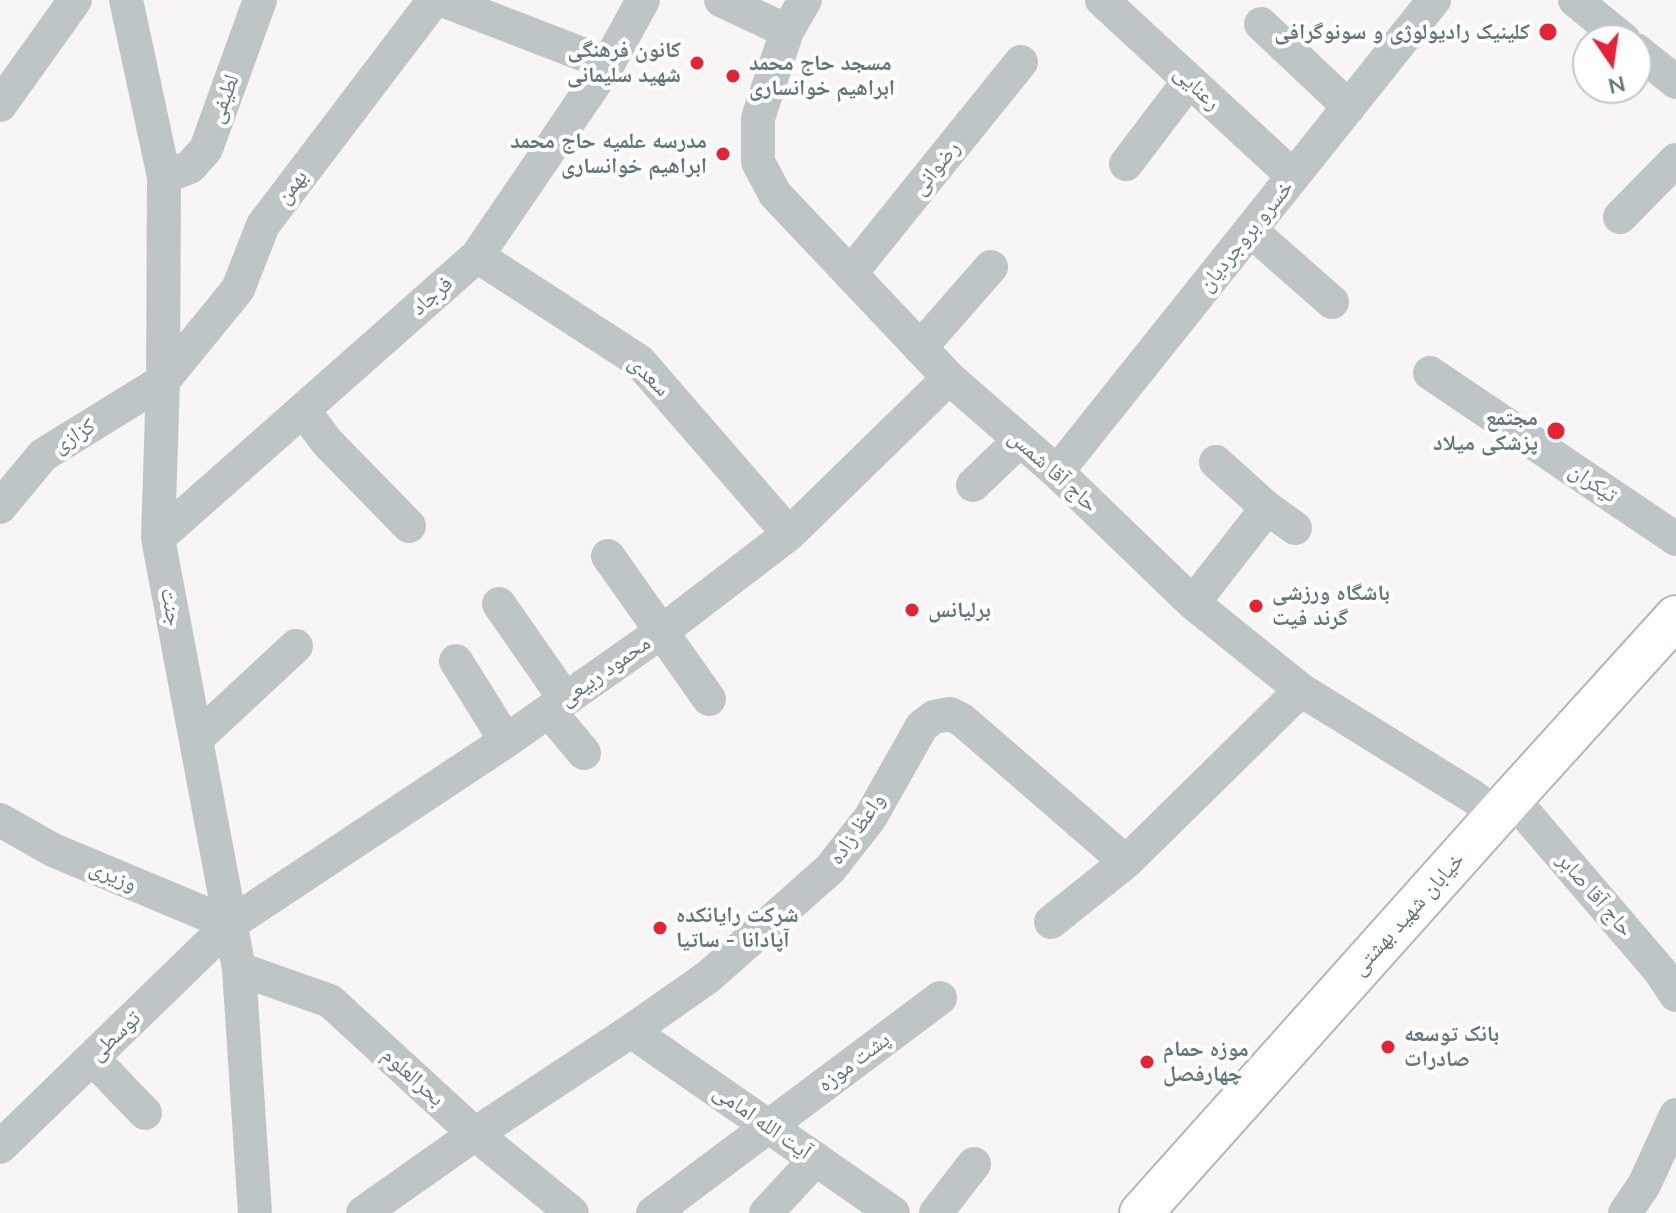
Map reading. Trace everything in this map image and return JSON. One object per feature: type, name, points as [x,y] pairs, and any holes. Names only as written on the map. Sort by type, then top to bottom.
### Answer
[{"type":"main road","name":"خیابان شهید بهشتی","points":[[1141,1213],[1676,617]]},
{"type":"street","name":"جنت","points":[[126,0],[164,177],[158,538],[239,969],[255,1213]]},
{"type":"street","name":"لطیفی","points":[[164,177],[190,167],[206,149],[260,0]]},
{"type":"street","name":"بهمن","points":[[163,381],[238,289],[263,225],[434,0]]},
{"type":"street","points":[[442,0],[608,64]]},
{"type":"street","name":"فرجاد","points":[[158,538],[477,256],[608,64],[643,0]]},
{"type":"street","points":[[721,0],[787,31]]},
{"type":"street","name":"حاج آقا شمس","points":[[805,0],[787,31],[758,118],[758,162],[775,194],[949,378],[1057,472],[1193,603],[1301,690],[1472,796],[1504,807]]},
{"type":"street","name":"رعنایی","points":[[1102,0],[1293,176]]},
{"type":"street","name":"خسرو بروجردیان","points":[[1057,472],[1434,0]]},
{"type":"street","points":[[1575,0],[1604,24]]},
{"type":"street","points":[[0,105],[69,2]]},
{"type":"street","points":[[1261,24],[1349,107]]},
{"type":"street","name":"رضوانی","points":[[850,274],[1021,62]]},
{"type":"street","points":[[1652,63],[1676,82]]},
{"type":"street","points":[[1126,164],[1189,81]]},
{"type":"street","points":[[1620,217],[1676,160]]},
{"type":"street","points":[[1250,230],[1332,302]]},
{"type":"street","name":"سعدی","points":[[477,256],[639,361],[789,534]]},
{"type":"street","points":[[920,348],[991,267]]},
{"type":"street","name":"تیکران","points":[[1430,373],[1676,539]]},
{"type":"street","name":"محمود ربیعی","points":[[230,924],[506,741],[661,632],[789,534],[949,378]]},
{"type":"street","name":"کزازی","points":[[0,507],[43,455],[163,381]]},
{"type":"street","points":[[303,410],[327,442],[409,526]]},
{"type":"street","points":[[973,485],[1020,440]]},
{"type":"street","points":[[1216,462],[1267,508],[1295,528]]},
{"type":"street","points":[[1193,603],[1267,508]]},
{"type":"street","points":[[608,556],[709,699]]},
{"type":"street","points":[[499,604],[584,753]]},
{"type":"street","points":[[196,739],[296,646]]},
{"type":"street","points":[[456,661],[506,741]]},
{"type":"street","points":[[1051,922],[1126,862],[1301,690]]},
{"type":"street","name":"واعظ زاده","points":[[363,1213],[708,977],[830,869],[870,818],[922,726],[934,717],[950,714],[962,720],[1126,862]]},
{"type":"street","name":"حاج آقا صابر","points":[[1504,807],[1660,971],[1676,995]]},
{"type":"street","name":"وزیری","points":[[0,820],[53,850],[230,924]]},
{"type":"street","name":"توسطی","points":[[0,1147],[230,924]]},
{"type":"street","name":"بحرالعلوم","points":[[239,969],[330,1001],[475,1134],[572,1213]]},
{"type":"street","name":"پشت موزه","points":[[653,1213],[940,998]]},
{"type":"street","name":"آیت الله امامی","points":[[631,1031],[893,1213]]},
{"type":"street","points":[[92,1058],[145,1113]]},
{"type":"street","points":[[1625,1213],[1644,1185],[1676,1115]]},
{"type":"street","points":[[766,1213],[816,1159]]},
{"type":"street","points":[[936,1213],[974,1164]]},
{"type":"place","name":"کلینیک رادیولوژی و سونوگرافی","points":[[1548,32]]},
{"type":"place","name":"کانون فرهنگی شهید سلیمانی","points":[[697,63]]},
{"type":"place","name":"مسجد حاج محمد ابراهیم خوانساری","points":[[733,76]]},
{"type":"place","name":"مدرسه علمیه حاج محمد ابراهیم خوانساری","points":[[723,154]]},
{"type":"place","name":"مجتمع پزشکی میلاد","points":[[1556,431]]},
{"type":"place","name":"باشگاه ورزشی گرند فیت","points":[[1256,606]]},
{"type":"place","name":"برلیانس","points":[[912,610]]},
{"type":"place","name":"شرکت رایانکده آپادانا - ساتیا","points":[[660,928]]},
{"type":"place","name":"بانک توسعه صادرات","points":[[1388,1047]]},
{"type":"place","name":"موزه حمام چهارفصل","points":[[1147,1062]]}]
